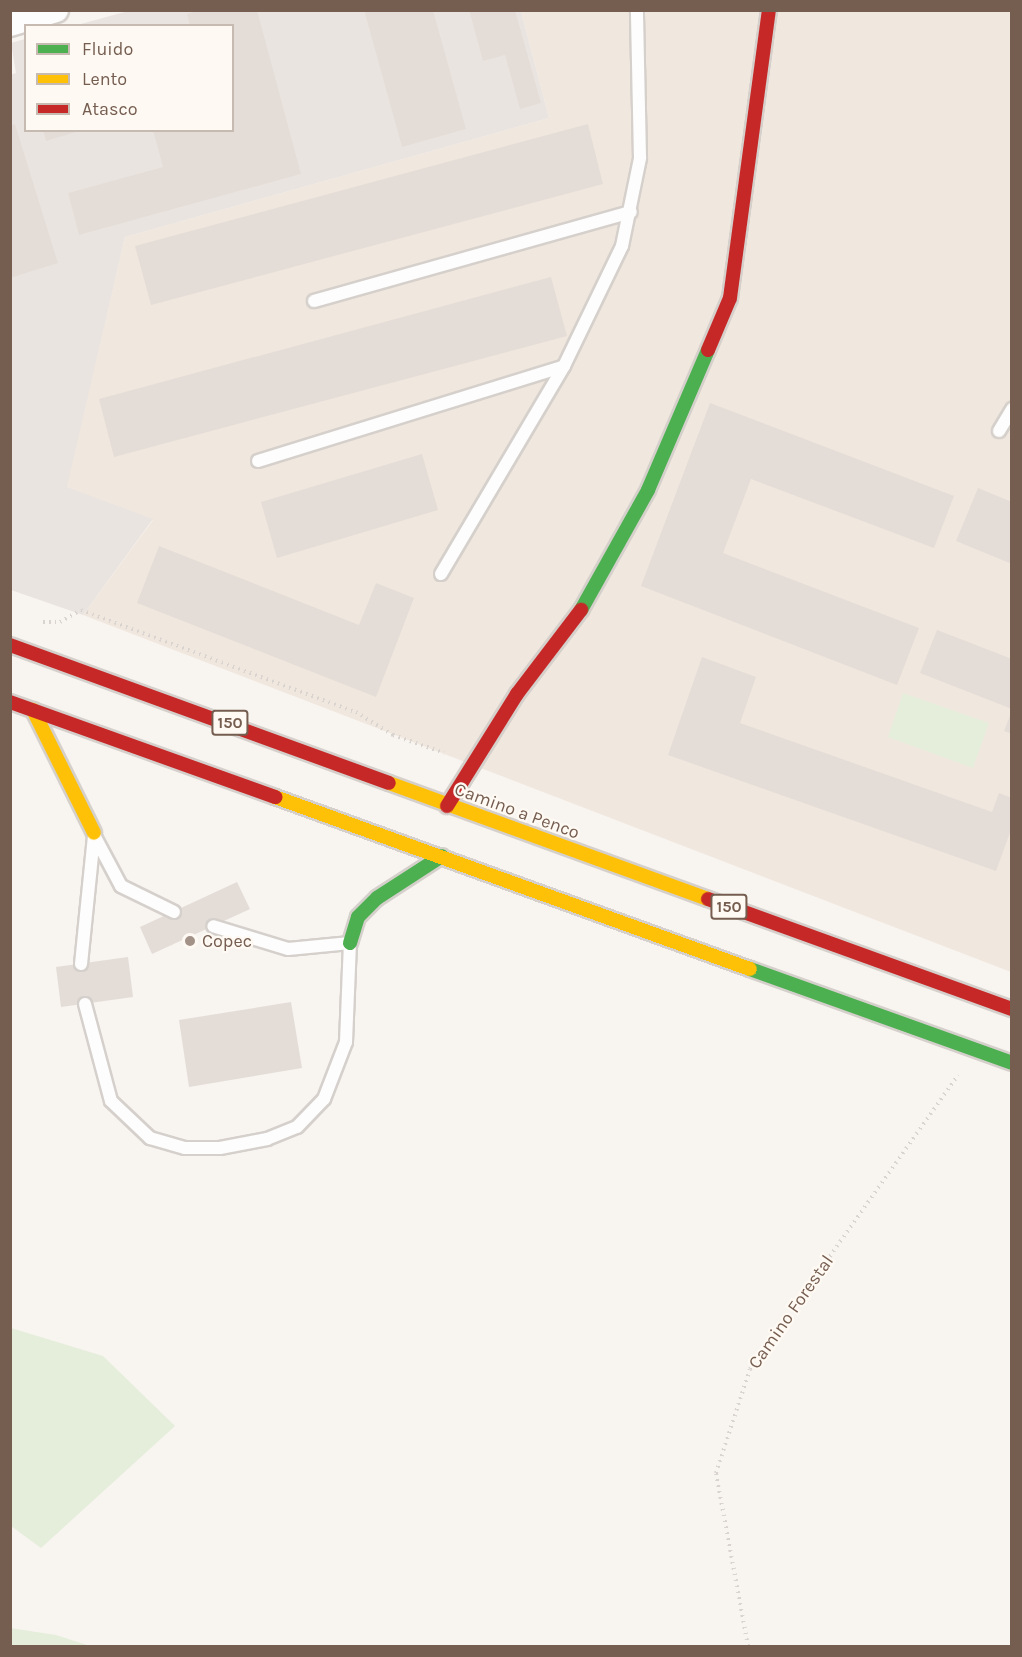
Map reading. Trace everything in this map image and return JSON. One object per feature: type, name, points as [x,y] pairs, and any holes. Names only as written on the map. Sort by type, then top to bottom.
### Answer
[{"type":"main road","points":[[447,806],[597,583],[648,490],[730,298],[769,10]]},
{"type":"main road","name":"Camino a Penco","points":[[10,645],[447,806],[1011,1009]]},
{"type":"main road","points":[[10,702],[1011,1064]]},
{"type":"main road","points":[[33,710],[94,833]]},
{"type":"main road","points":[[350,942],[358,917],[377,898],[441,856]]},
{"type":"street","points":[[10,24],[56,10]]},
{"type":"lane","points":[[441,574],[564,366],[606,286],[631,212],[641,148],[637,10]]},
{"type":"lane","points":[[314,301],[631,212]]},
{"type":"lane","points":[[258,460],[564,366]]},
{"type":"lane","points":[[999,431],[1011,409]]},
{"type":"lane","points":[[94,833],[121,886],[174,912]]},
{"type":"lane","points":[[81,964],[94,833]]},
{"type":"lane","points":[[85,1004],[104,1084],[135,1129],[185,1148],[267,1139],[302,1123],[324,1099],[347,1035],[350,942],[288,949],[213,926]]},
{"type":"path","points":[[32,619],[60,622],[81,610],[356,712],[393,735],[474,763]]},
{"type":"path","name":"Camino Forestal","points":[[748,1647],[716,1473],[750,1368],[976,1050]]},
{"type":"shaded area","points":[[132,10],[521,11],[549,118],[125,237],[67,487],[153,519],[83,615],[11,590],[10,75],[16,73],[11,43],[24,39],[24,132],[234,132],[234,24],[81,24]]},
{"type":"shaded area","points":[[521,11],[1011,11],[1011,972],[83,615],[153,520],[66,487],[125,237],[549,118]]},
{"type":"green space","points":[[903,693],[989,723],[973,768],[888,737]]},
{"type":"green space","points":[[11,1328],[103,1356],[175,1426],[41,1548],[11,1526]]},
{"type":"green space","points":[[10,1628],[56,1635],[90,1646],[11,1646]]},
{"type":"building","points":[[200,10],[257,10],[301,174],[79,235],[68,193],[163,167],[154,132],[234,132],[234,24],[190,24],[187,14]]},
{"type":"building","points":[[364,10],[433,10],[466,129],[402,147]]},
{"type":"building","points":[[469,10],[515,10],[541,103],[520,109],[505,55],[483,61]]},
{"type":"building","points":[[15,124],[58,263],[10,278],[10,126]]},
{"type":"building","points":[[588,124],[603,184],[151,305],[135,246]]},
{"type":"building","points":[[44,132],[76,132],[46,141]]},
{"type":"building","points":[[551,277],[567,336],[114,457],[99,399]]},
{"type":"building","points":[[710,403],[954,496],[934,548],[751,479],[723,553],[919,628],[897,685],[641,586]]},
{"type":"building","points":[[422,454],[438,510],[277,558],[261,502]]},
{"type":"building","points":[[978,488],[1012,502],[1012,564],[956,541]]},
{"type":"building","points":[[159,546],[359,625],[376,583],[414,598],[376,697],[137,603]]},
{"type":"building","points":[[937,630],[1012,659],[1012,709],[920,673]]},
{"type":"building","points":[[702,657],[756,677],[740,723],[992,812],[999,793],[1012,798],[1012,827],[996,871],[668,755]]},
{"type":"building","points":[[1012,713],[1012,734],[1004,731]]},
{"type":"building","points":[[237,882],[250,909],[152,954],[140,927]]},
{"type":"building","points":[[128,957],[133,997],[61,1007],[56,967]]},
{"type":"building","points":[[291,1002],[302,1068],[189,1087],[179,1020]]},
{"type":"traffic: fast","points":[[581,610],[648,490],[708,350]]},
{"type":"traffic: fast","points":[[350,943],[358,917],[377,898],[442,856]]},
{"type":"traffic: fast","points":[[750,969],[1012,1063]]},
{"type":"traffic: slow","points":[[33,710],[94,833]]},
{"type":"traffic: slow","points":[[389,783],[708,899]]},
{"type":"traffic: slow","points":[[275,797],[750,969]]},
{"type":"traffic: jam","points":[[708,350],[730,298],[769,10]]},
{"type":"traffic: jam","points":[[447,806],[517,694],[581,610]]},
{"type":"traffic: jam","points":[[10,645],[389,783]]},
{"type":"traffic: jam","points":[[10,702],[275,797]]},
{"type":"traffic: jam","points":[[708,899],[1012,1009]]},
{"type":"place","name":"Copec","points":[[190,941]]}]
